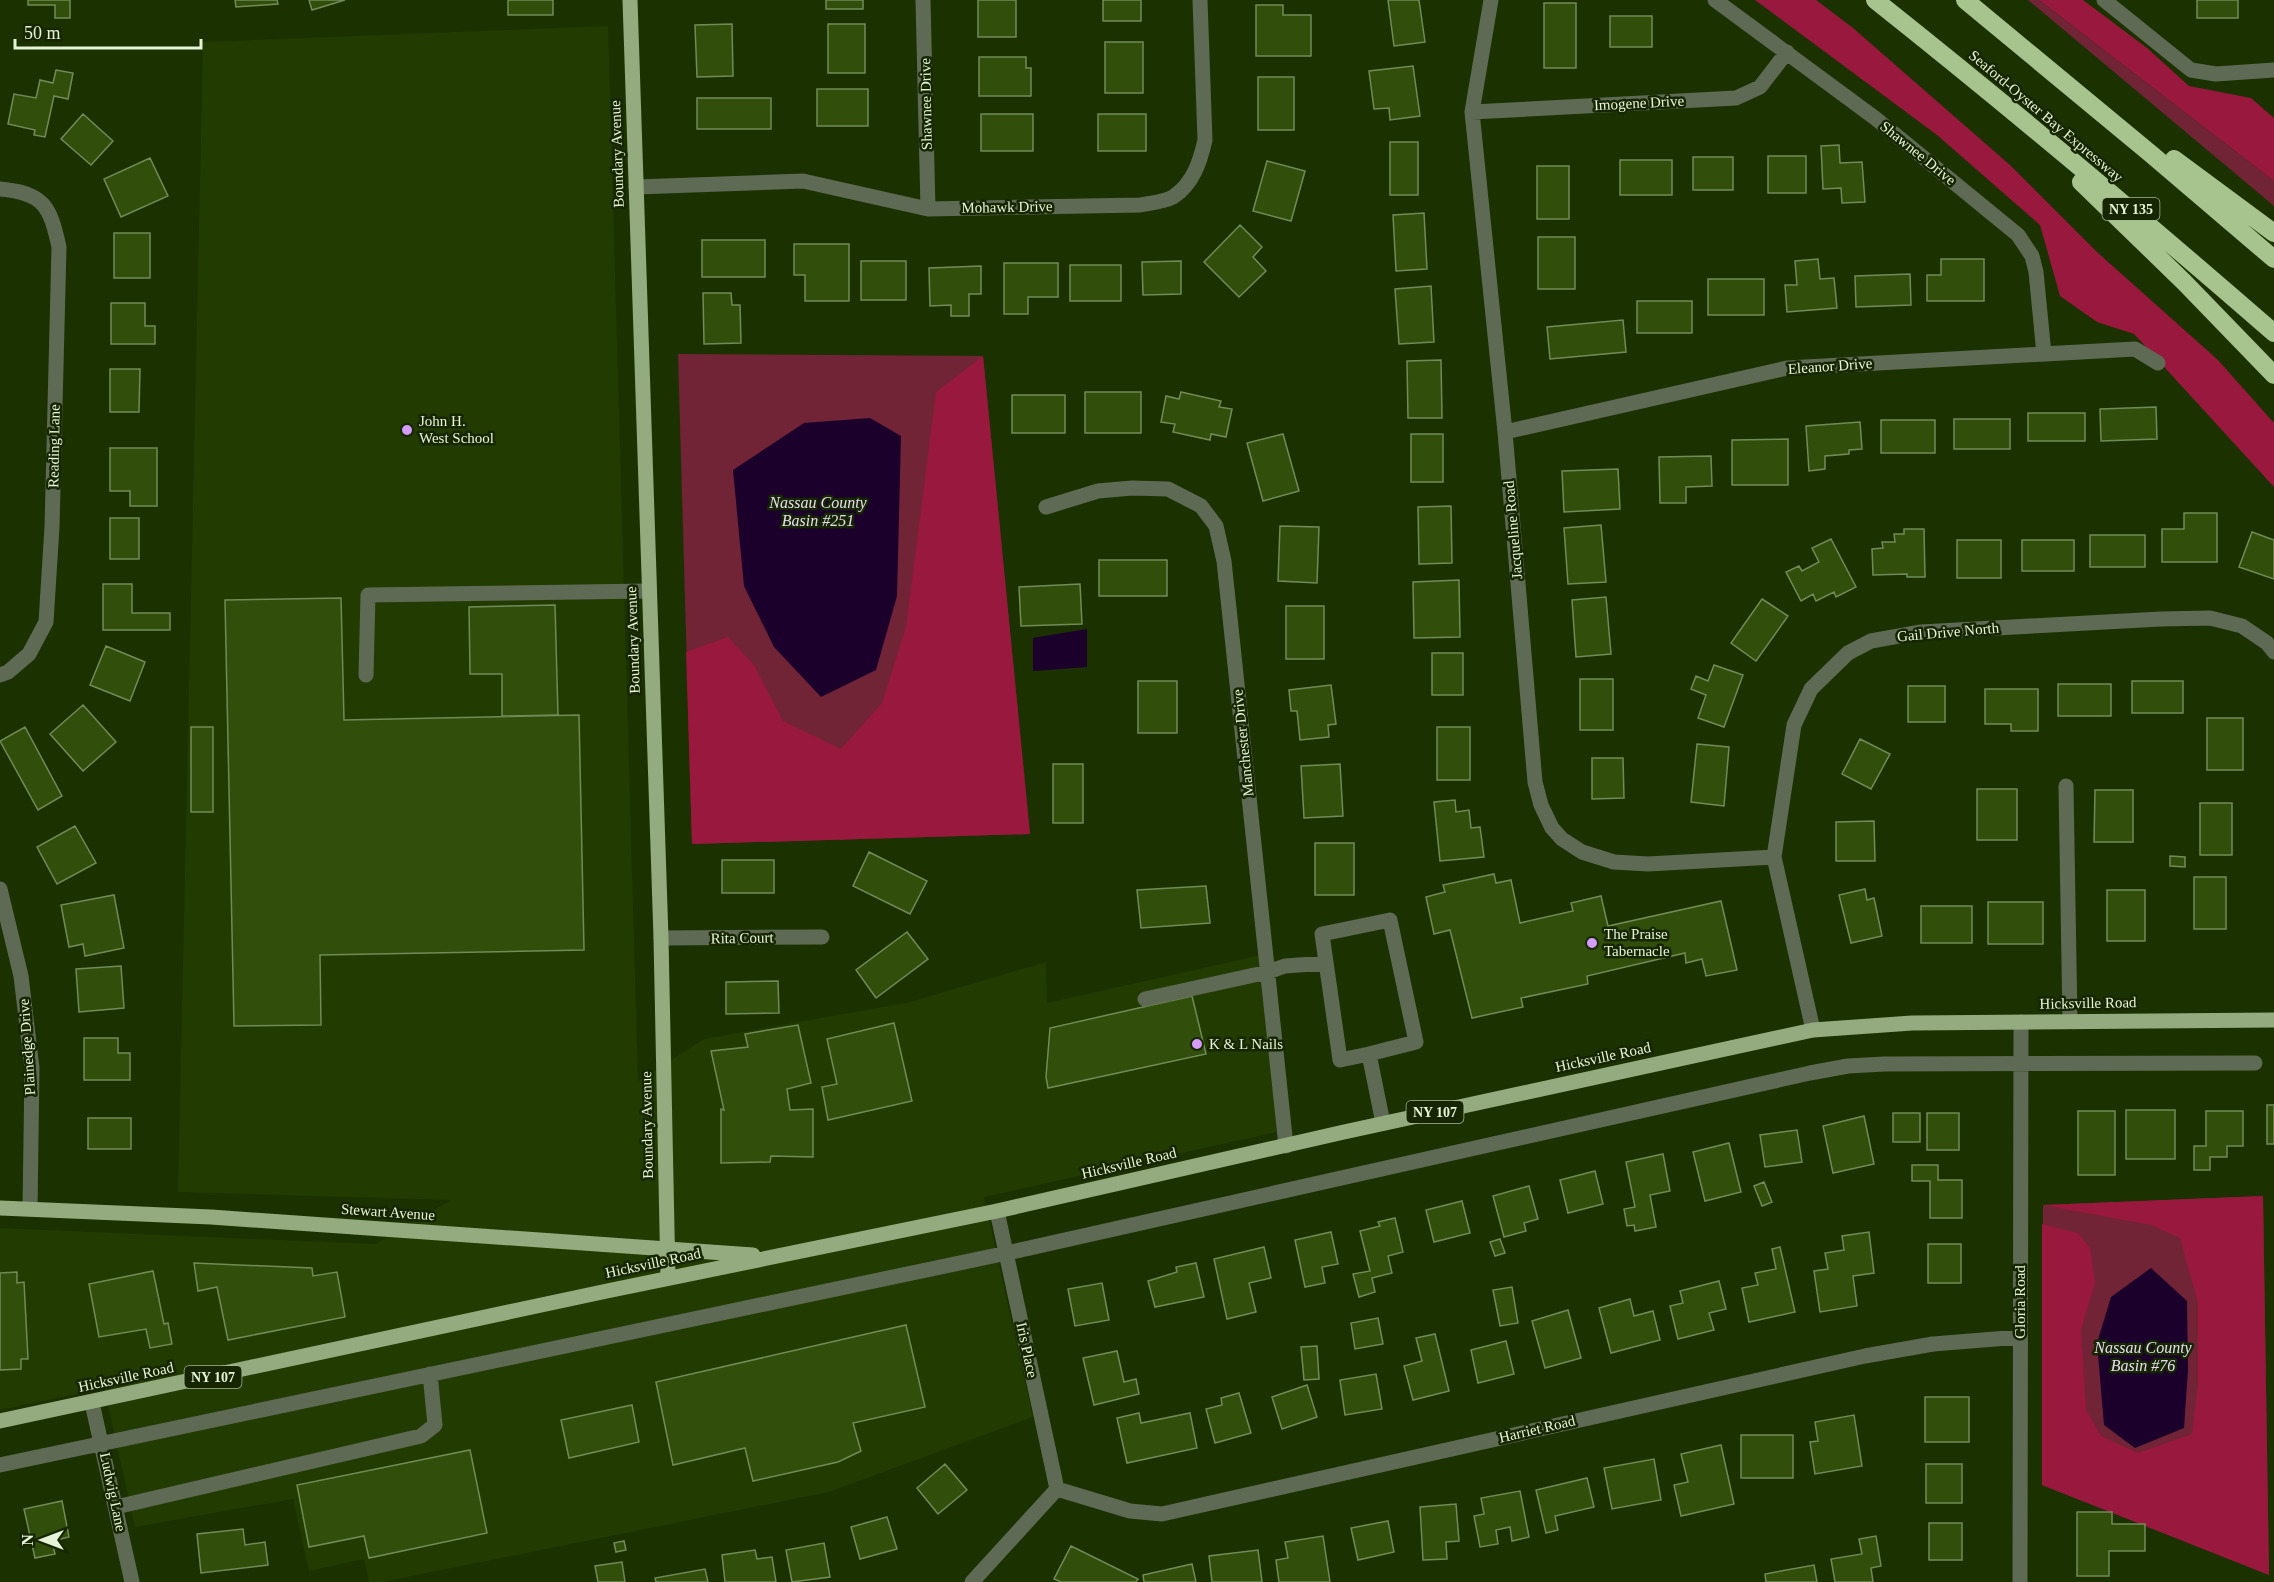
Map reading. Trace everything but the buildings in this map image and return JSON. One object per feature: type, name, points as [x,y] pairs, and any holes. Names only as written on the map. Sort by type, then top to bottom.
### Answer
[{"type":"highway","name":"Seaford-Oyster Bay Expressway","points":[[1875,0],[1986,88],[2274,333]]},
{"type":"highway","points":[[1965,0],[2274,259]]},
{"type":"highway","points":[[2021,45],[2274,233]]},
{"type":"highway","points":[[1986,88],[2184,282],[2274,375]]},
{"type":"main road","name":"Boundary Avenue","points":[[630,0],[662,938],[668,1278]]},
{"type":"main road","name":"Hicksville Road","points":[[0,1421],[668,1278],[998,1211],[1383,1123],[1813,1030],[1912,1023],[2274,1020]]},
{"type":"main road","name":"Stewart Avenue","points":[[0,1208],[211,1216],[774,1257]]},
{"type":"street","name":"Shawnee Drive","points":[[923,0],[928,209]]},
{"type":"street","name":"Mohawk Drive","points":[[636,187],[803,181],[928,209],[1140,205],[1172,198],[1191,179],[1200,160],[1205,140],[1200,0]]},
{"type":"street","name":"Jacqueline Road","points":[[1491,0],[1472,112],[1505,432],[1535,782],[1541,805],[1552,828],[1562,839],[1582,852],[1614,862],[1648,864],[1774,857]]},
{"type":"street","name":"Shawnee Drive","points":[[1715,0],[1875,118],[2018,235],[2031,256],[2036,272],[2044,354]]},
{"type":"street","points":[[2104,0],[2191,70],[2216,74],[2273,70]]},
{"type":"street","name":"Imogene Drive","points":[[1472,112],[1736,98],[1760,87],[1787,52]]},
{"type":"street","name":"Reading Lane","points":[[0,189],[23,191],[41,203],[52,214],[59,247],[52,527],[46,622],[28,654],[8,672],[0,675]]},
{"type":"street","name":"Eleanor Drive","points":[[1505,432],[1787,368],[2135,349],[2158,363]]},
{"type":"street","name":"Manchester Drive","points":[[1046,507],[1098,491],[1132,488],[1168,489],[1201,506],[1216,526],[1224,561],[1286,1146]]},
{"type":"street","points":[[366,675],[368,595],[650,591]]},
{"type":"street","name":"Gail Drive North","points":[[1813,1030],[1774,857],[1794,725],[1810,689],[1848,653],[1871,641],[1921,632],[2210,618],[2242,626],[2270,647]]},
{"type":"street","points":[[2066,786],[2070,1021]]},
{"type":"street","name":"Plainedge Drive","points":[[0,889],[21,976],[32,1068],[30,1209]]},
{"type":"street","points":[[1390,920],[1416,1042],[1369,1054],[1340,1060],[1322,934],[1390,920]]},
{"type":"street","name":"Rita Court","points":[[662,938],[822,937]]},
{"type":"street","points":[[1145,999],[1268,972],[1285,966],[1326,963]]},
{"type":"street","name":"Gloria Road","points":[[2020,1582],[2021,1022]]},
{"type":"street","points":[[1369,1054],[1383,1123]]},
{"type":"street","points":[[0,1465],[1006,1253],[1810,1072],[1848,1066],[1884,1064],[2254,1062]]},
{"type":"street","name":"Iris Place","points":[[998,1211],[1057,1489]]},
{"type":"street","name":"Harriet Road","points":[[1057,1489],[1130,1511],[1162,1514],[1864,1356],[1933,1344],[2020,1337]]},
{"type":"street","points":[[116,1507],[422,1436],[435,1425],[430,1374]]},
{"type":"street","name":"Ludwig Lane","points":[[92,1403],[103,1443],[132,1582]]},
{"type":"street","points":[[972,1582],[1057,1489]]},
{"type":"shaded area","points":[[1755,0],[1816,0],[1853,28],[2010,165],[2097,252],[2218,360],[2274,423],[2274,487],[2134,334],[2097,322],[2060,296],[2040,225],[1937,135]]},
{"type":"shaded area","points":[[2028,0],[2039,0],[2274,181],[2274,206]]},
{"type":"shaded area","points":[[2039,0],[2083,0],[2147,48],[2189,86],[2251,98],[2274,118],[2274,181]]},
{"type":"shaded area","points":[[608,26],[638,1081],[704,1039],[910,1002],[1046,962],[1047,1003],[1261,955],[1277,1132],[984,1197],[1033,1417],[829,1492],[382,1582],[369,1582],[364,1559],[309,1571],[293,1499],[135,1527],[104,1388],[0,1410],[0,1228],[376,1244],[451,1200],[178,1192],[203,42]]},
{"type":"shaded area","points":[[678,354],[983,356],[1030,834],[692,844]]},
{"type":"shaded area","points":[[983,356],[1030,834],[692,844],[686,652],[728,637],[754,665],[783,721],[841,749],[882,703],[906,627],[936,392]]},
{"type":"shaded area","points":[[2263,1196],[2269,1575],[2042,1485],[2043,1205]]},
{"type":"shaded area","points":[[2263,1196],[2269,1575],[2042,1485],[2042,1224],[2078,1233],[2090,1248],[2095,1283],[2081,1330],[2086,1410],[2101,1436],[2138,1453],[2192,1434],[2198,1384],[2198,1303],[2180,1238],[2151,1225],[2043,1205]]},
{"type":"water","name":"Nassau County Basin #251","points":[[870,418],[901,436],[897,596],[876,670],[821,697],[774,647],[744,586],[733,470],[804,423]]},
{"type":"water","points":[[1087,629],[1087,667],[1033,671],[1033,638]]},
{"type":"water","name":"Nassau County Basin #76","points":[[2151,1268],[2187,1301],[2188,1370],[2184,1428],[2135,1448],[2104,1425],[2097,1343],[2111,1297]]},
{"type":"place","name":"John H. West School","points":[[407,430]]},
{"type":"place","name":"The Praise Tabernacle","points":[[1592,943]]},
{"type":"place","name":"K & L Nails","points":[[1197,1044]]}]
